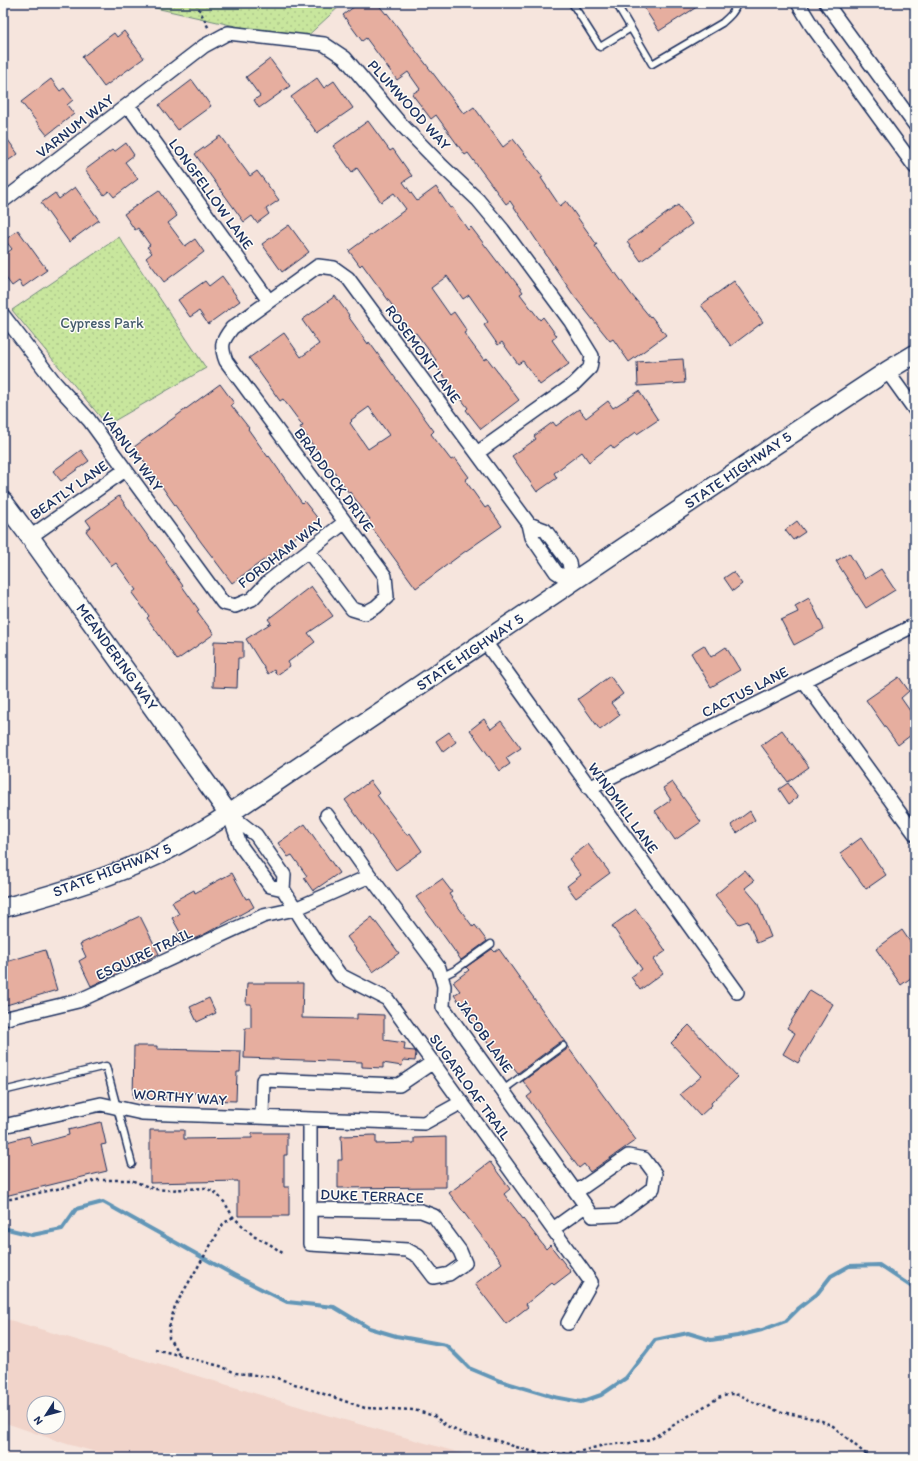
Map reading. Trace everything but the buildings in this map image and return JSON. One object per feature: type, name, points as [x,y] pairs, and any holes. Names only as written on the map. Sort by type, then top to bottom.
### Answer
[{"type":"main road","name":"STATE HIGHWAY 5","points":[[3,908],[62,891],[135,864],[184,841],[229,814],[572,582],[887,371],[915,354]]},
{"type":"main road","name":"MEANDERING WAY","points":[[3,501],[229,814]]},
{"type":"street","points":[[798,3],[812,26],[915,168]]},
{"type":"street","points":[[826,3],[915,125]]},
{"type":"street","name":"PLUMWOOD WAY","points":[[128,105],[204,46],[228,33],[324,44],[345,58],[398,121],[478,200],[503,230],[571,322],[592,356],[590,368],[574,384],[477,453]]},
{"type":"street","name":"VARNUM WAY","points":[[3,201],[128,105]]},
{"type":"street","name":"LONGFELLOW LANE","points":[[128,105],[269,301]]},
{"type":"street","name":"ROSEMONT LANE","points":[[269,301],[318,266],[334,268],[348,278],[529,524],[532,537],[556,572],[572,582]]},
{"type":"street","name":"BRADDOCK DRIVE","points":[[269,301],[232,328],[224,338],[222,350],[226,361],[385,576],[387,597],[376,607],[365,613],[352,610],[308,551]]},
{"type":"street","name":"VARNUM WAY","points":[[3,315],[56,384],[89,420],[223,603],[235,606]]},
{"type":"street","points":[[887,371],[915,410]]},
{"type":"street","name":"BEATLY LANE","points":[[30,537],[125,470]]},
{"type":"street","name":"FORDHAM WAY","points":[[235,606],[252,599],[268,582],[345,522]]},
{"type":"street","name":"CACTUS LANE","points":[[589,788],[915,625]]},
{"type":"street","name":"WINDMILL LANE","points":[[485,642],[737,992]]},
{"type":"street","points":[[804,681],[915,834]]},
{"type":"street","points":[[229,814],[240,845],[270,886],[283,889]]},
{"type":"street","name":"SUGARLOAF TRAIL","points":[[229,814],[256,834],[284,875],[283,889],[340,975],[387,999],[591,1282],[568,1323]]},
{"type":"street","name":"JACOB LANE","points":[[326,815],[439,968],[444,986],[443,1007],[593,1216],[617,1215],[653,1188],[655,1174],[644,1159],[628,1156],[576,1192]]},
{"type":"street","name":"ESQUIRE TRAIL","points":[[3,1019],[78,1001],[263,916],[295,909],[370,876]]},
{"type":"street","points":[[262,1117],[263,1080],[399,1085],[433,1062]]},
{"type":"street","name":"WORTHY WAY","points":[[3,1126],[101,1104],[142,1113],[424,1123],[462,1102]]},
{"type":"street","name":"DUKE TERRACE","points":[[310,1119],[310,1210],[310,1244],[407,1250],[418,1256],[434,1277],[449,1274],[465,1263],[460,1252],[434,1216],[421,1211],[310,1210]]},
{"type":"street","points":[[554,1229],[585,1206]]},
{"type":"lane","points":[[572,3],[600,47],[631,28]]},
{"type":"lane","points":[[616,3],[652,64],[722,23],[730,17],[735,10],[737,3]]},
{"type":"lane","points":[[442,976],[455,970],[490,944]]},
{"type":"lane","points":[[503,1090],[563,1046]]},
{"type":"lane","points":[[3,1091],[106,1066],[132,1164]]},
{"type":"path","points":[[196,3],[215,40]]},
{"type":"path","points":[[3,1199],[11,1199],[98,1180],[131,1180],[154,1189],[166,1190],[205,1188],[216,1193],[225,1203],[233,1217],[255,1237],[268,1243],[284,1254]]},
{"type":"path","points":[[179,1355],[169,1338],[169,1327],[175,1306],[223,1224],[233,1217]]},
{"type":"path","points":[[155,1348],[220,1366],[236,1373],[274,1377],[365,1408],[414,1410],[434,1416],[447,1426],[464,1434],[496,1440],[516,1448],[538,1453],[558,1454],[578,1452],[604,1445],[651,1439],[718,1398],[730,1394],[740,1395],[755,1403],[778,1411],[820,1420],[832,1426],[870,1458]]},
{"type":"shaded area","points":[[3,1318],[341,1419],[478,1458],[118,1458],[41,1435],[66,1435],[66,1395],[26,1395],[26,1430],[3,1422]]},
{"type":"green space","points":[[133,3],[343,3],[302,41]]},
{"type":"green space","name":"Cypress Park","points":[[119,237],[206,368],[107,425],[12,310]]},
{"type":"waterway","points":[[3,1228],[32,1235],[62,1229],[76,1209],[103,1202],[234,1275],[287,1302],[334,1307],[369,1328],[396,1336],[446,1345],[469,1368],[500,1381],[554,1397],[581,1402],[601,1395],[626,1378],[655,1340],[688,1333],[711,1340],[762,1330],[786,1321],[799,1308],[817,1294],[831,1276],[849,1266],[879,1265],[915,1289]]}]
